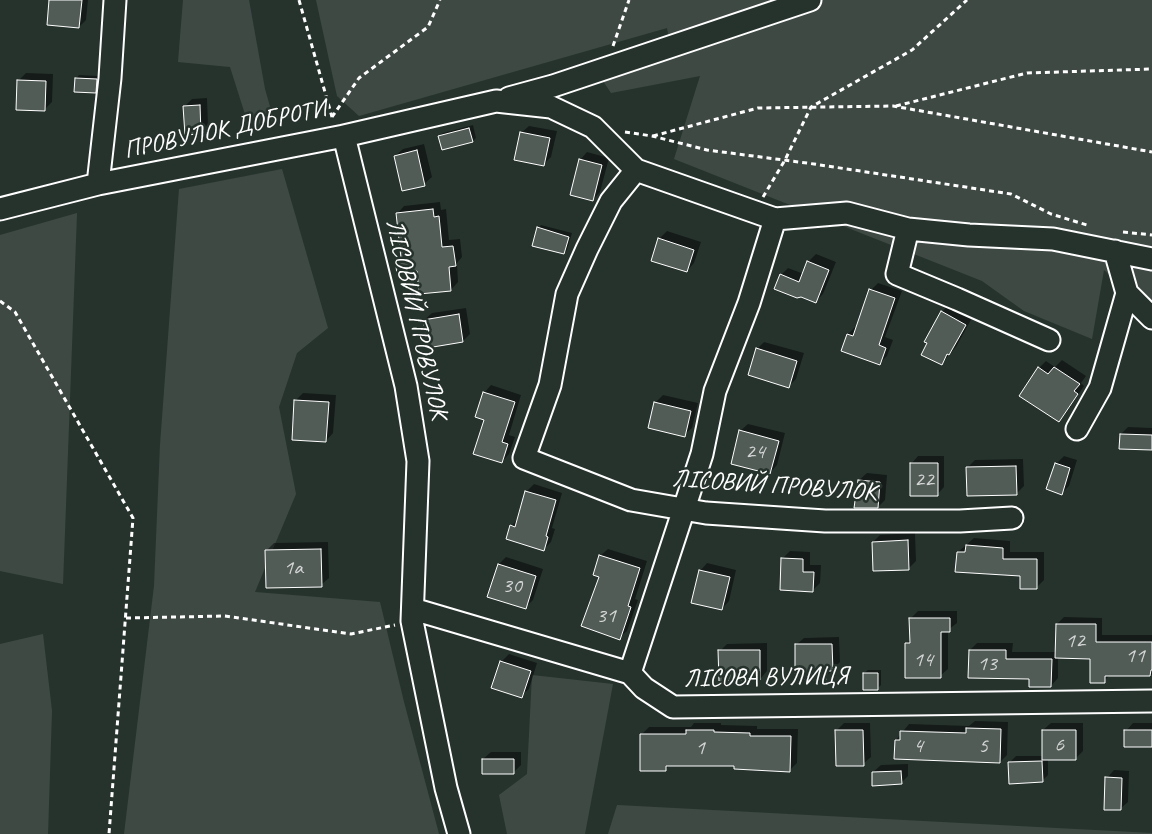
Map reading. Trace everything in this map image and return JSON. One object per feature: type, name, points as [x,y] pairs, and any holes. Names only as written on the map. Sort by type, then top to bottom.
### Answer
[{"type":"street","name":"ПРОВУЛОК ДОБРОТИ","points":[[98,184],[110,78],[115,0]]},
{"type":"street","points":[[344,136],[553,86],[810,0]]},
{"type":"street","points":[[496,101],[551,107],[593,127],[636,170],[775,219],[847,213],[908,229],[970,235],[1115,241],[1152,259]]},
{"type":"street","name":"ПРОВУЛОК ДОБРОТИ","points":[[0,209],[98,184],[344,136]]},
{"type":"street","name":"ЛІСОВИЙ ПРОВУЛОК","points":[[344,136],[406,386],[418,461],[413,615],[446,788],[459,832]]},
{"type":"street","name":"ЛІСОВИЙ ПРОВУЛОК","points":[[636,170],[611,201],[587,249],[568,294],[550,385],[524,458],[631,500],[706,513],[825,522],[960,522],[1012,518]]},
{"type":"street","points":[[413,615],[630,673],[702,454],[715,391],[749,303],[775,219]]},
{"type":"street","points":[[908,229],[897,274],[1049,340]]},
{"type":"street","points":[[1076,429],[1100,388],[1127,293],[1115,241]]},
{"type":"street","points":[[1127,293],[1152,318]]},
{"type":"street","name":"ЛІСОВА ВУЛИЦЯ","points":[[630,673],[644,688],[673,707],[1152,702]]},
{"type":"path","name":"ПРОВУЛОК ДОБРОТИ","points":[[299,0],[332,117],[344,136]]},
{"type":"path","points":[[332,117],[360,78],[428,27],[440,0]]},
{"type":"path","points":[[604,70],[630,0]]},
{"type":"path","points":[[754,212],[785,160],[811,107],[912,50],[967,0]]},
{"type":"path","points":[[894,106],[1027,73],[1152,69]]},
{"type":"path","points":[[652,136],[758,108],[894,106],[1152,152]]},
{"type":"path","points":[[622,131],[652,136],[707,150],[1011,194],[1050,214],[1096,227]]},
{"type":"path","points":[[1115,241],[1152,235]]},
{"type":"path","points":[[0,301],[15,312],[133,518],[109,834]]},
{"type":"path","points":[[126,618],[225,616],[351,634],[413,615]]},
{"type":"shaded area","points":[[183,0],[249,0],[265,89],[275,124],[250,130],[230,67],[178,62]]},
{"type":"shaded area","points":[[316,0],[1152,0],[1152,315],[1104,270],[1092,339],[1024,311],[982,281],[674,159],[700,76],[611,93],[603,81],[672,55],[667,28],[359,116],[337,96]]},
{"type":"shaded area","points":[[282,169],[328,328],[297,353],[279,407],[296,494],[255,592],[380,602],[439,834],[124,834],[154,586],[160,445],[179,189]]},
{"type":"shaded area","points":[[77,213],[63,584],[0,571],[0,235]]},
{"type":"shaded area","points":[[43,634],[52,711],[48,834],[0,834],[0,644]]},
{"type":"shaded area","points":[[532,675],[613,684],[585,834],[507,834],[499,795],[527,774]]},
{"type":"shaded area","points":[[617,805],[1152,833],[1152,834],[608,834]]},
{"type":"building","points":[[49,0],[82,0],[79,28],[47,25]]},
{"type":"building","points":[[75,78],[97,79],[96,93],[74,92]]},
{"type":"building","points":[[17,80],[46,81],[45,111],[16,110]]},
{"type":"building","points":[[200,105],[201,134],[185,135],[183,106]]},
{"type":"building","points":[[469,128],[473,142],[442,150],[438,136]]},
{"type":"building","points":[[520,132],[550,138],[544,166],[514,160]]},
{"type":"building","points":[[417,150],[425,186],[402,191],[394,156]]},
{"type":"building","points":[[579,159],[602,165],[593,201],[570,195]]},
{"type":"building","points":[[433,209],[434,217],[439,216],[442,247],[453,246],[456,266],[449,267],[451,291],[419,294],[417,271],[397,274],[395,259],[401,258],[396,213]]},
{"type":"building","points":[[537,227],[569,237],[564,254],[532,246]]},
{"type":"building","points":[[658,238],[694,250],[687,272],[651,261]]},
{"type":"building","points":[[807,261],[829,270],[816,303],[774,289],[780,274],[799,282]]},
{"type":"building","points":[[869,289],[895,298],[879,345],[886,348],[880,365],[841,351],[847,334],[853,336]]},
{"type":"building","points":[[941,311],[966,325],[942,365],[921,355],[927,343],[924,342]]},
{"type":"building","points":[[459,314],[463,342],[427,348],[423,320]]},
{"type":"building","points":[[756,348],[797,361],[789,388],[748,375]]},
{"type":"building","points":[[1038,367],[1048,374],[1054,367],[1080,384],[1074,391],[1078,394],[1059,422],[1019,396]]},
{"type":"building","points":[[483,392],[515,402],[502,442],[508,444],[502,463],[473,454],[484,420],[475,417]]},
{"type":"building","points":[[294,400],[329,402],[326,442],[292,440]]},
{"type":"building","points":[[654,402],[691,411],[685,437],[648,428]]},
{"type":"building","points":[[739,430],[779,441],[770,474],[731,464]]},
{"type":"building","points":[[1120,434],[1152,435],[1152,450],[1119,449]]},
{"type":"building","points":[[910,463],[938,463],[938,496],[910,496]]},
{"type":"building","points":[[1055,463],[1070,468],[1062,495],[1046,489]]},
{"type":"building","points":[[1016,466],[1017,495],[967,496],[966,467]]},
{"type":"building","points":[[858,480],[880,482],[878,508],[854,508]]},
{"type":"building","points":[[525,491],[556,500],[544,551],[506,539],[510,525],[515,527]]},
{"type":"building","points":[[908,540],[909,570],[873,571],[872,542]]},
{"type":"building","points":[[966,545],[1003,548],[1003,559],[1037,559],[1037,589],[1020,589],[1020,576],[955,572],[957,552],[965,552]]},
{"type":"building","points":[[321,549],[322,587],[266,588],[265,550]]},
{"type":"building","points":[[599,555],[640,568],[628,606],[631,607],[620,640],[581,626],[599,577],[593,575]]},
{"type":"building","points":[[781,558],[803,559],[803,572],[814,572],[813,592],[780,590]]},
{"type":"building","points":[[498,564],[536,576],[526,609],[487,597]]},
{"type":"building","points":[[699,570],[730,577],[722,610],[691,603]]},
{"type":"building","points":[[909,618],[950,618],[950,632],[941,632],[941,678],[905,678],[905,643],[910,643]]},
{"type":"building","points":[[1056,624],[1096,624],[1096,642],[1152,642],[1152,670],[1150,676],[1105,676],[1105,683],[1090,683],[1090,659],[1055,658]]},
{"type":"building","points":[[795,644],[832,644],[833,671],[825,671],[826,680],[795,680]]},
{"type":"building","points":[[718,650],[760,650],[760,680],[719,681]]},
{"type":"building","points":[[969,650],[1006,650],[1006,659],[1052,659],[1051,687],[1029,687],[1029,679],[968,678]]},
{"type":"building","points":[[500,661],[531,671],[522,698],[491,688]]},
{"type":"building","points":[[863,673],[878,673],[878,690],[863,690]]},
{"type":"building","points":[[966,728],[1001,729],[1000,763],[894,759],[895,740],[900,740],[900,731],[966,733]]},
{"type":"building","points":[[686,730],[750,733],[750,736],[791,736],[790,772],[734,769],[734,766],[666,766],[666,771],[640,771],[640,734],[686,734]]},
{"type":"building","points":[[835,730],[863,730],[864,766],[836,766]]},
{"type":"building","points":[[1042,730],[1076,730],[1076,760],[1042,760]]},
{"type":"building","points":[[1124,730],[1152,730],[1152,747],[1124,747]]},
{"type":"building","points":[[482,759],[514,759],[514,774],[482,774]]},
{"type":"building","points":[[1042,761],[1043,782],[1009,784],[1008,762]]},
{"type":"building","points":[[901,771],[902,784],[872,786],[872,772]]},
{"type":"building","points":[[1105,777],[1122,778],[1121,810],[1104,810]]}]
